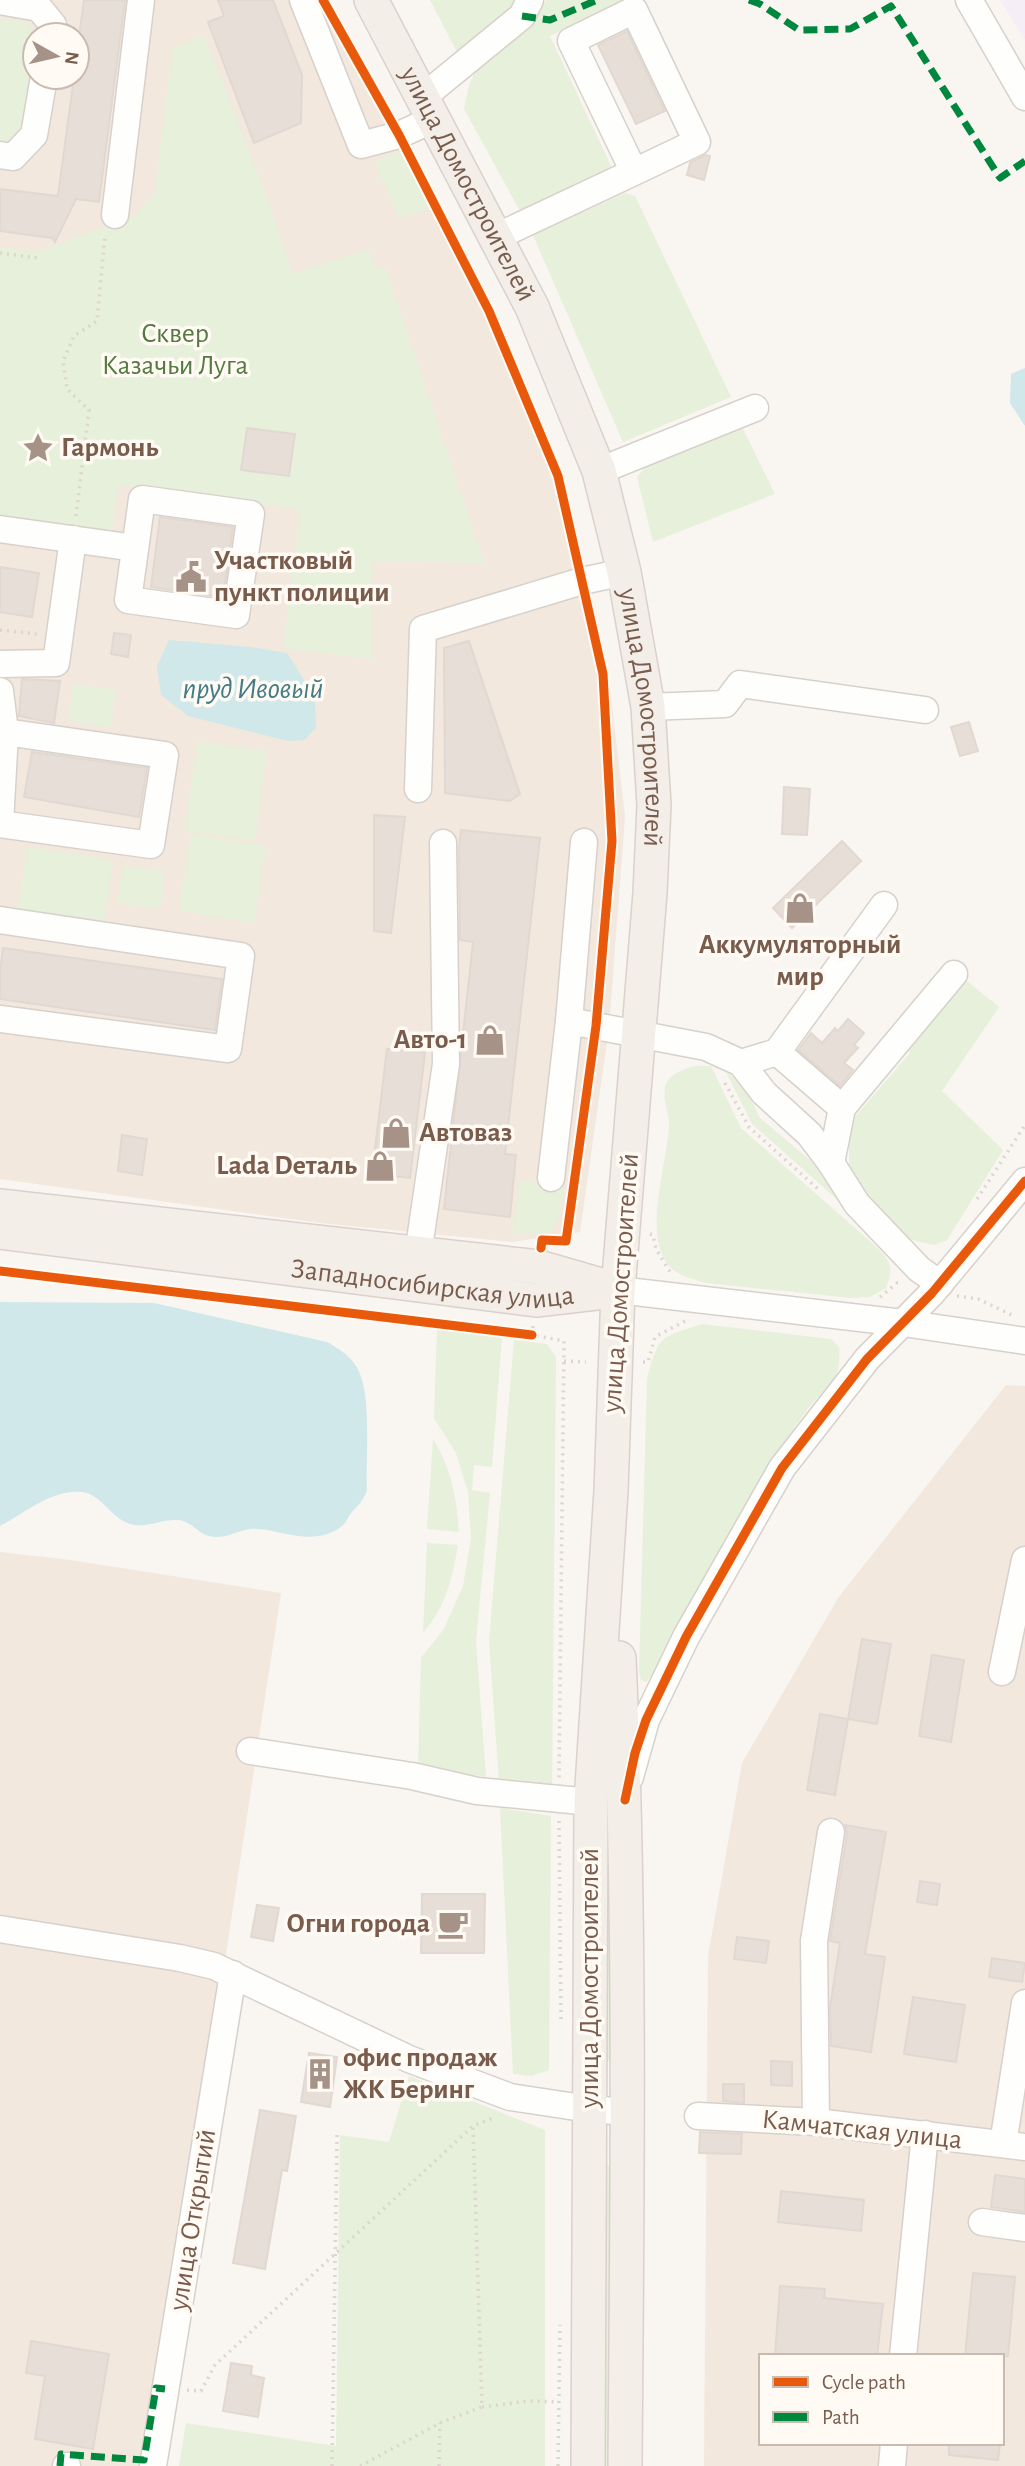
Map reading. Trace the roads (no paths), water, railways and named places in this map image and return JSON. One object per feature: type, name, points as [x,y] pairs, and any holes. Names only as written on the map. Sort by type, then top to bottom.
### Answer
[{"type":"main road","name":"улица Домостроителей","points":[[371,0],[532,307],[599,471],[624,572],[648,707],[654,805],[650,892],[618,1290],[611,1491],[625,1800],[628,2112],[625,2466]]},
{"type":"main road","name":"Западносибирская улица","points":[[0,1206],[539,1267],[618,1290]]},
{"type":"main road","name":"Западносибирская улица","points":[[0,1232],[536,1300],[618,1290]]},
{"type":"main road","name":"улица Домостроителей","points":[[588,2466],[589,2109],[575,1800],[611,1491]]},
{"type":"street","points":[[110,222],[141,0]]},
{"type":"street","points":[[303,0],[361,145],[399,135],[522,16],[530,0]]},
{"type":"street","points":[[969,0],[1025,97]]},
{"type":"street","points":[[0,1],[39,8],[50,21]]},
{"type":"street","points":[[496,237],[634,172],[697,142],[634,10],[571,41],[634,172]]},
{"type":"street","points":[[0,155],[13,157],[34,135],[42,91]]},
{"type":"street","points":[[599,471],[755,408]]},
{"type":"street","points":[[142,499],[251,514],[236,615],[128,600],[135,548],[142,499]]},
{"type":"street","points":[[0,529],[135,548]]},
{"type":"street","points":[[0,664],[56,663],[73,539]]},
{"type":"street","points":[[418,789],[423,629],[582,581],[624,572]]},
{"type":"street","points":[[648,707],[725,704],[740,684],[925,710]]},
{"type":"street","points":[[0,691],[3,733],[0,824],[151,845],[165,755],[3,733]]},
{"type":"street","points":[[551,1178],[569,1021],[584,842]]},
{"type":"street","points":[[418,1254],[446,1064],[443,843]]},
{"type":"street","points":[[733,1072],[777,1052],[884,905]]},
{"type":"street","points":[[0,920],[241,956],[228,1049],[0,1019]]},
{"type":"street","points":[[831,1163],[842,1108],[954,974]]},
{"type":"street","points":[[569,1021],[706,1047],[733,1072],[764,1093],[809,1135],[857,1204],[918,1275]]},
{"type":"street","points":[[777,1052],[842,1108]]},
{"type":"street","points":[[625,1800],[635,1753],[646,1720],[686,1637],[782,1468],[867,1359],[903,1324],[918,1275],[1025,1181]]},
{"type":"street","points":[[618,1290],[1025,1341]]},
{"type":"street","points":[[1002,1672],[1025,1560]]},
{"type":"street","points":[[250,1751],[412,1776],[477,1791],[575,1800]]},
{"type":"street","points":[[816,2122],[814,1941],[831,1832]]},
{"type":"street","points":[[0,1929],[199,1961],[233,1974],[409,2059],[510,2097],[628,2112]]},
{"type":"street","name":"улица Открытий","points":[[153,2466],[233,1974]]},
{"type":"street","points":[[1014,2146],[1025,2003]]},
{"type":"street","name":"Камчатская улица","points":[[698,2116],[816,2122],[1014,2146]]},
{"type":"street","points":[[903,2354],[925,2134]]},
{"type":"street","points":[[982,2222],[1025,2228]]},
{"type":"street","points":[[892,2466],[894,2445]]},
{"type":"water","points":[[1025,368],[1025,426],[1010,403],[1011,374]]},
{"type":"water","name":"пруд Ивовый","points":[[169,640],[287,653],[315,697],[316,727],[305,740],[288,741],[188,716],[161,695],[157,666]]},
{"type":"water","points":[[0,1302],[154,1303],[327,1342],[340,1350],[356,1366],[365,1392],[365,1495],[343,1525],[325,1535],[312,1537],[256,1529],[214,1537],[177,1520],[132,1524],[119,1518],[94,1496],[82,1492],[49,1498],[0,1526]]},
{"type":"place","name":"Гармонь","points":[[38,448]]},
{"type":"place","name":"Участковый пункт полиции","points":[[191,577]]},
{"type":"place","name":"Аккумуляторный мир","points":[[800,908]]},
{"type":"place","name":"Авто-1","points":[[490,1040]]},
{"type":"place","name":"Автоваз","points":[[396,1133]]},
{"type":"place","name":"Lada Dеталь","points":[[380,1166]]},
{"type":"place","name":"Огни города","points":[[453,1924]]},
{"type":"place","name":"офис продаж ЖК Беринг","points":[[320,2074]]},
{"type":"park label","name":"Сквер Казачьи Луга","points":[[175,350]]}]
